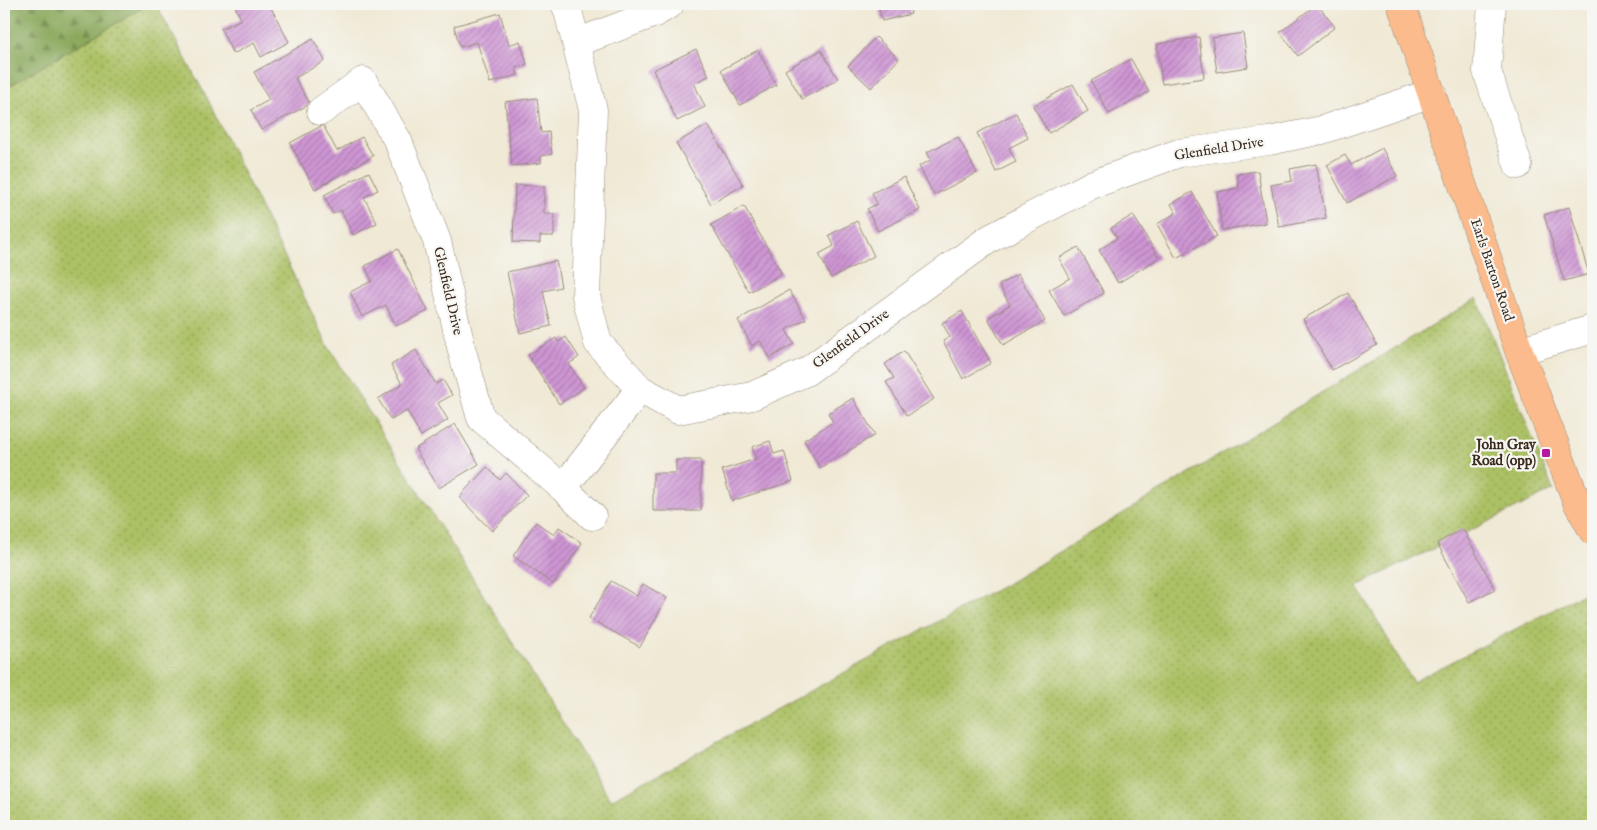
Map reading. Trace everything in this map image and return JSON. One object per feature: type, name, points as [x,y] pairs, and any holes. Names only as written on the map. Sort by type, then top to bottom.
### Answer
[{"type":"main road","name":"Earls Barton Road","points":[[1401,4],[1519,351],[1577,502],[1593,531]]},
{"type":"street","name":"Glenfield Drive","points":[[565,4],[593,110],[586,296],[598,343],[640,389],[678,410],[752,396],[806,372],[989,239],[1091,185],[1179,153],[1268,141],[1322,130],[1432,93]]},
{"type":"street","points":[[576,43],[655,13],[670,4]]},
{"type":"street","points":[[1492,4],[1486,71],[1518,165]]},
{"type":"street","name":"Glenfield Drive","points":[[321,111],[363,81],[398,141],[437,241],[462,351],[481,418],[563,488],[592,516]]},
{"type":"street","points":[[1519,351],[1593,329]]},
{"type":"street","points":[[563,488],[640,389]]},
{"type":"green space","points":[[4,4],[149,4],[4,89]]},
{"type":"green space","points":[[149,4],[156,4],[209,102],[329,348],[611,800],[1012,581],[1477,298],[1553,490],[1357,586],[1413,682],[1593,589],[1593,826],[4,826],[4,89]]},
{"type":"building","points":[[234,4],[269,4],[289,42],[261,57],[254,43],[233,54],[221,29],[241,19]]},
{"type":"building","points":[[878,4],[909,4],[911,14],[882,21]]},
{"type":"building","points":[[1317,4],[1335,27],[1298,56],[1280,32]]},
{"type":"building","points":[[500,13],[509,45],[520,41],[527,64],[516,68],[518,75],[490,83],[477,42],[460,47],[454,26]]},
{"type":"building","points":[[1243,33],[1248,67],[1217,72],[1212,38]]},
{"type":"building","points":[[876,37],[899,59],[871,88],[848,66]]},
{"type":"building","points":[[1199,37],[1204,78],[1162,84],[1157,44]]},
{"type":"building","points":[[313,39],[325,61],[295,78],[310,104],[261,130],[251,110],[269,100],[254,72]]},
{"type":"building","points":[[696,49],[709,76],[694,83],[705,107],[677,121],[653,70]]},
{"type":"building","points":[[758,50],[776,85],[740,105],[721,70]]},
{"type":"building","points":[[821,50],[838,79],[802,99],[785,70]]},
{"type":"building","points":[[1131,59],[1149,92],[1109,114],[1091,81]]},
{"type":"building","points":[[1073,84],[1088,111],[1049,133],[1033,106]]},
{"type":"building","points":[[537,98],[541,133],[549,132],[552,154],[541,156],[541,163],[512,166],[505,102]]},
{"type":"building","points":[[1016,113],[1028,138],[1009,148],[1016,162],[996,172],[977,133]]},
{"type":"building","points":[[323,125],[337,151],[362,137],[373,156],[315,189],[290,143]]},
{"type":"building","points":[[708,125],[743,185],[711,204],[676,143]]},
{"type":"building","points":[[958,137],[977,173],[934,195],[919,166],[931,160],[927,152]]},
{"type":"building","points":[[1382,148],[1397,176],[1347,203],[1327,165],[1345,155],[1351,165]]},
{"type":"building","points":[[1316,164],[1326,218],[1279,227],[1271,185],[1292,181],[1290,169]]},
{"type":"building","points":[[1258,171],[1266,223],[1222,230],[1217,192],[1239,188],[1237,174]]},
{"type":"building","points":[[369,172],[378,190],[364,197],[377,223],[353,235],[341,210],[333,214],[324,195]]},
{"type":"building","points":[[904,177],[920,210],[878,231],[867,209],[877,204],[872,193]]},
{"type":"building","points":[[515,185],[544,186],[544,214],[554,214],[554,236],[540,236],[540,243],[513,242]]},
{"type":"building","points":[[1192,192],[1217,236],[1176,258],[1157,224],[1176,213],[1171,204]]},
{"type":"building","points":[[744,206],[782,274],[749,292],[711,225]]},
{"type":"building","points":[[1569,207],[1589,274],[1564,281],[1544,215]]},
{"type":"building","points":[[1133,215],[1159,258],[1118,283],[1099,250],[1117,238],[1111,228]]},
{"type":"building","points":[[857,221],[874,256],[831,278],[819,254],[834,246],[829,235]]},
{"type":"building","points":[[1078,247],[1104,293],[1064,316],[1049,290],[1070,278],[1059,258]]},
{"type":"building","points":[[398,249],[428,311],[396,326],[386,305],[362,317],[350,292],[372,281],[365,266]]},
{"type":"building","points":[[556,261],[561,287],[543,291],[551,326],[520,333],[507,272]]},
{"type":"building","points":[[1018,274],[1045,321],[1003,345],[988,318],[1010,305],[999,285]]},
{"type":"building","points":[[789,290],[806,319],[786,330],[794,344],[770,358],[760,341],[752,346],[738,320]]},
{"type":"building","points":[[1348,293],[1377,345],[1332,370],[1303,319]]},
{"type":"building","points":[[962,311],[991,363],[963,379],[943,341],[950,337],[942,323]]},
{"type":"building","points":[[566,337],[579,357],[569,364],[584,388],[559,404],[528,355],[556,338],[558,342]]},
{"type":"building","points":[[416,350],[436,384],[443,380],[452,395],[438,403],[448,420],[421,436],[407,411],[391,420],[378,399],[402,384],[391,365]]},
{"type":"building","points":[[904,351],[934,399],[907,416],[886,382],[894,378],[885,364]]},
{"type":"building","points":[[853,398],[875,435],[820,468],[804,440],[833,422],[828,413]]},
{"type":"building","points":[[455,424],[479,464],[439,488],[415,449]]},
{"type":"building","points":[[770,441],[774,454],[784,451],[793,481],[732,501],[722,470],[756,459],[752,447]]},
{"type":"building","points":[[676,460],[701,460],[701,511],[653,511],[653,473],[676,473]]},
{"type":"building","points":[[487,467],[500,480],[506,473],[527,495],[492,531],[459,497]]},
{"type":"building","points":[[536,522],[554,535],[559,527],[582,543],[553,584],[513,556]]},
{"type":"building","points":[[1463,529],[1495,589],[1469,602],[1437,543]]},
{"type":"building","points":[[611,581],[637,596],[643,584],[667,598],[640,647],[589,618]]},
{"type":"place","name":"John Gray Road (opp)","points":[[1546,453]]}]
